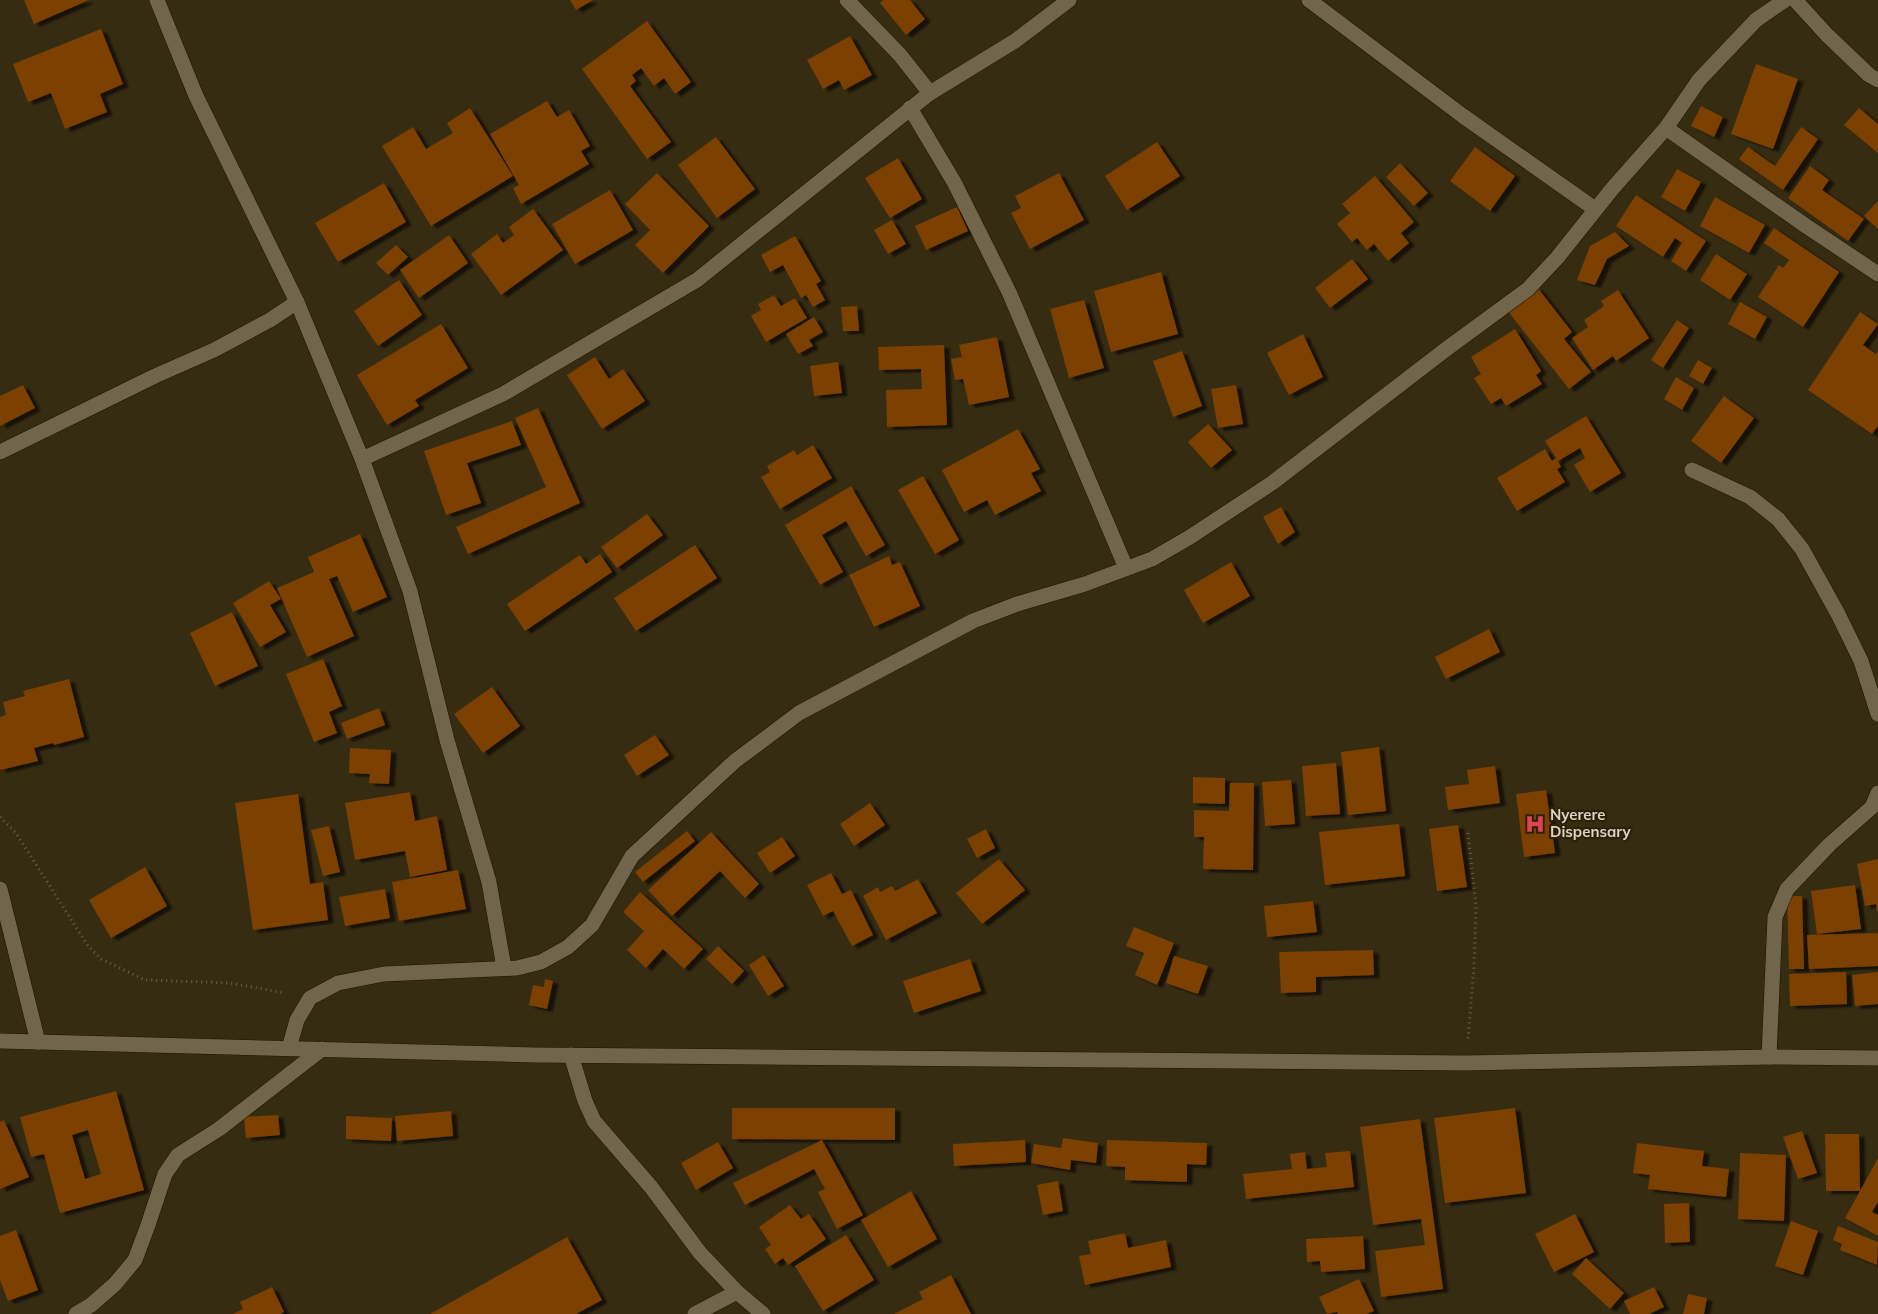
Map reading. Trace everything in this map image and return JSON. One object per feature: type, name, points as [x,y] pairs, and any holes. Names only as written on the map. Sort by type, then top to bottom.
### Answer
[{"type":"street","points":[[157,0],[196,96],[297,302],[362,459],[410,591],[447,740],[489,882],[504,968]]},
{"type":"street","points":[[847,0],[900,55],[930,93]]},
{"type":"street","points":[[362,459],[503,394],[697,280],[910,108],[930,93],[1015,41],[1069,0]]},
{"type":"street","points":[[1309,0],[1463,116],[1595,209]]},
{"type":"street","points":[[289,1048],[297,1020],[310,998],[338,983],[384,974],[517,968],[541,962],[568,947],[592,925],[632,856],[736,761],[799,714],[973,621],[1017,604],[1085,584],[1152,558],[1190,537],[1272,483],[1445,350],[1528,289],[1557,258],[1595,209],[1666,128],[1699,80],[1756,20],[1785,0]]},
{"type":"street","points":[[1795,0],[1827,35],[1869,75],[1878,80]]},
{"type":"street","points":[[910,108],[954,182],[1009,292],[1126,568]]},
{"type":"street","points":[[1666,128],[1878,274]]},
{"type":"street","points":[[0,452],[155,376],[214,350],[270,320],[297,302]]},
{"type":"street","points":[[1692,470],[1750,496],[1778,519],[1802,549],[1838,614],[1861,661],[1878,714]]},
{"type":"street","points":[[1769,1057],[1775,917],[1787,889],[1829,845],[1872,807],[1878,793]]},
{"type":"street","points":[[0,889],[38,1042]]},
{"type":"street","points":[[0,1041],[571,1055],[1466,1063],[1769,1057],[1878,1058]]},
{"type":"street","points":[[76,1314],[91,1305],[115,1284],[135,1260],[165,1174],[178,1155],[219,1129],[322,1049]]},
{"type":"street","points":[[571,1055],[585,1101],[594,1121],[651,1187],[700,1253],[738,1292],[763,1314]]},
{"type":"street","points":[[695,1314],[738,1292]]},
{"type":"path","points":[[0,817],[16,833],[88,946],[101,959],[145,980],[230,983],[310,998]]},
{"type":"path","points":[[1466,1063],[1474,966],[1476,906],[1468,833]]},
{"type":"building","points":[[24,0],[89,0],[34,24]]},
{"type":"building","points":[[570,0],[593,0],[576,10]]},
{"type":"building","points":[[883,0],[910,0],[925,19],[906,35],[880,3]]},
{"type":"building","points":[[647,21],[691,82],[675,94],[664,78],[654,86],[641,68],[632,75],[636,81],[630,86],[671,142],[647,159],[582,69]]},
{"type":"building","points":[[101,29],[123,84],[100,94],[107,112],[65,129],[51,93],[28,102],[13,64]]},
{"type":"building","points":[[850,36],[872,75],[844,90],[839,80],[823,89],[807,60]]},
{"type":"building","points":[[1756,64],[1798,79],[1773,149],[1731,134]]},
{"type":"building","points":[[547,101],[557,117],[569,110],[590,146],[581,151],[589,164],[521,204],[513,188],[519,185],[490,134]]},
{"type":"building","points":[[1701,106],[1723,117],[1714,137],[1691,126]]},
{"type":"building","points":[[470,108],[513,176],[431,226],[382,146],[413,127],[426,149],[453,133],[447,123]]},
{"type":"building","points":[[1859,108],[1878,124],[1878,153],[1844,125]]},
{"type":"building","points":[[1801,127],[1818,139],[1783,190],[1739,159],[1748,147],[1775,166]]},
{"type":"building","points":[[716,137],[755,189],[717,218],[678,165]]},
{"type":"building","points":[[1157,142],[1180,176],[1127,210],[1105,176]]},
{"type":"building","points":[[1475,147],[1515,176],[1490,211],[1450,181]]},
{"type":"building","points":[[898,158],[922,199],[890,218],[865,178]]},
{"type":"building","points":[[1400,163],[1428,193],[1414,206],[1386,177]]},
{"type":"building","points":[[1810,166],[1829,180],[1822,190],[1864,219],[1848,241],[1788,198]]},
{"type":"building","points":[[1677,169],[1701,182],[1685,211],[1661,197]]},
{"type":"building","points":[[657,173],[709,226],[663,273],[635,245],[650,230],[625,204]]},
{"type":"building","points":[[1059,173],[1084,220],[1030,249],[1011,213],[1021,208],[1015,196]]},
{"type":"building","points":[[1375,176],[1414,222],[1401,233],[1409,243],[1388,261],[1374,244],[1367,250],[1357,238],[1352,242],[1337,224],[1350,213],[1342,204]]},
{"type":"building","points":[[384,183],[406,222],[338,262],[315,223]]},
{"type":"building","points":[[610,190],[633,230],[575,264],[552,224]]},
{"type":"building","points":[[1636,195],[1706,241],[1686,271],[1671,261],[1682,243],[1675,238],[1663,257],[1616,226]]},
{"type":"building","points":[[1715,197],[1765,225],[1749,253],[1700,226]]},
{"type":"building","points":[[1878,201],[1878,229],[1864,216]]},
{"type":"building","points":[[957,207],[968,231],[926,250],[915,226]]},
{"type":"building","points":[[533,209],[563,250],[501,295],[471,254],[497,234],[503,243],[514,235],[509,227]]},
{"type":"building","points":[[892,220],[906,244],[888,254],[874,230]]},
{"type":"building","points":[[1774,228],[1839,272],[1803,327],[1758,297],[1779,265],[1783,268],[1789,260],[1764,243]]},
{"type":"building","points":[[1615,232],[1629,246],[1607,259],[1595,285],[1577,280],[1590,246]]},
{"type":"building","points":[[449,235],[468,263],[419,298],[400,270]]},
{"type":"building","points":[[795,236],[821,281],[816,284],[825,300],[813,307],[806,295],[801,298],[783,265],[770,272],[761,255]]},
{"type":"building","points":[[396,245],[408,257],[388,275],[376,263]]},
{"type":"building","points":[[1716,254],[1747,274],[1730,300],[1700,280]]},
{"type":"building","points":[[1352,259],[1368,279],[1330,308],[1315,288]]},
{"type":"building","points":[[1161,272],[1178,334],[1111,352],[1094,291]]},
{"type":"building","points":[[399,280],[422,315],[378,346],[354,311]]},
{"type":"building","points":[[1537,287],[1572,332],[1564,339],[1591,372],[1569,389],[1507,310]]},
{"type":"building","points":[[1618,290],[1649,338],[1616,361],[1613,356],[1593,370],[1572,338],[1588,327],[1584,320],[1604,306],[1601,301]]},
{"type":"building","points":[[774,295],[781,306],[795,298],[807,318],[766,342],[751,316],[761,310],[758,304]]},
{"type":"building","points":[[1084,300],[1104,368],[1069,378],[1050,309]]},
{"type":"building","points":[[1740,302],[1767,317],[1755,339],[1728,324]]},
{"type":"building","points":[[857,306],[859,331],[843,331],[841,307]]},
{"type":"building","points":[[1860,312],[1878,324],[1863,345],[1876,354],[1878,351],[1878,426],[1872,434],[1808,390]]},
{"type":"building","points":[[814,317],[823,332],[809,340],[813,346],[798,354],[786,334]]},
{"type":"building","points":[[1677,320],[1689,328],[1663,368],[1651,360]]},
{"type":"building","points":[[441,324],[468,368],[415,400],[419,406],[387,425],[357,375]]},
{"type":"building","points":[[1515,329],[1541,371],[1536,375],[1542,384],[1506,406],[1501,398],[1491,404],[1474,378],[1481,374],[1471,357]]},
{"type":"building","points":[[1303,334],[1323,377],[1289,395],[1267,353]]},
{"type":"building","points":[[997,337],[1009,397],[969,405],[963,379],[955,380],[951,359],[962,357],[959,345]]},
{"type":"building","points":[[944,345],[947,425],[887,427],[886,390],[922,389],[921,369],[879,370],[878,347]]},
{"type":"building","points":[[1182,351],[1202,406],[1173,417],[1153,361]]},
{"type":"building","points":[[595,357],[609,379],[623,369],[645,401],[602,429],[567,375]]},
{"type":"building","points":[[1698,360],[1712,368],[1703,384],[1689,376]]},
{"type":"building","points":[[838,362],[842,393],[814,396],[810,366]]},
{"type":"building","points":[[1676,377],[1694,388],[1682,410],[1664,399]]},
{"type":"building","points":[[23,385],[35,408],[0,426],[0,396]]},
{"type":"building","points":[[1236,385],[1243,424],[1218,428],[1211,389]]},
{"type":"building","points":[[1724,396],[1754,418],[1721,463],[1691,441]]},
{"type":"building","points":[[538,408],[580,503],[468,554],[456,527],[546,487],[515,418]]},
{"type":"building","points":[[1586,416],[1621,473],[1590,492],[1574,465],[1585,458],[1580,448],[1558,461],[1561,467],[1557,469],[1565,482],[1517,511],[1497,478],[1545,449],[1552,461],[1556,458],[1545,441]]},
{"type":"building","points":[[512,421],[521,445],[467,463],[481,503],[446,515],[424,451]]},
{"type":"building","points":[[1208,424],[1232,450],[1211,468],[1188,442]]},
{"type":"building","points":[[1018,429],[1040,469],[1031,473],[1041,491],[995,515],[987,500],[964,512],[942,470]]},
{"type":"building","points":[[813,445],[832,478],[780,509],[761,477],[770,472],[767,466],[794,450],[797,455]]},
{"type":"building","points":[[923,476],[959,540],[935,554],[898,490]]},
{"type":"building","points":[[851,486],[885,545],[866,556],[846,521],[822,535],[843,572],[820,585],[785,525]]},
{"type":"building","points":[[1281,507],[1295,532],[1278,544],[1263,517]]},
{"type":"building","points":[[647,514],[663,535],[617,568],[601,547]]},
{"type":"building","points":[[360,534],[387,597],[353,612],[337,576],[329,579],[354,636],[307,657],[277,588],[314,572],[308,557]]},
{"type":"building","points":[[695,545],[717,578],[636,631],[614,598]]},
{"type":"building","points":[[600,554],[612,572],[525,631],[507,604],[580,555],[586,564]]},
{"type":"building","points":[[889,556],[892,565],[900,562],[920,606],[874,627],[849,575]]},
{"type":"building","points":[[1231,562],[1250,596],[1203,623],[1184,590]]},
{"type":"building","points":[[269,581],[281,599],[270,605],[286,632],[260,647],[233,603]]},
{"type":"building","points":[[232,612],[258,666],[215,686],[190,633]]},
{"type":"building","points":[[1489,629],[1500,652],[1446,679],[1435,657]]},
{"type":"building","points":[[323,659],[342,706],[329,712],[337,733],[314,742],[286,674]]},
{"type":"building","points":[[69,679],[84,737],[34,748],[38,761],[0,770],[0,717],[6,715],[3,702],[25,696],[23,691]]},
{"type":"building","points":[[492,687],[520,726],[483,753],[454,714]]},
{"type":"building","points":[[379,708],[385,725],[347,739],[341,723]]},
{"type":"building","points":[[655,735],[669,755],[637,776],[624,755]]},
{"type":"building","points":[[1379,747],[1386,811],[1348,815],[1341,752]]},
{"type":"building","points":[[350,748],[391,750],[389,784],[369,783],[370,774],[349,773]]},
{"type":"building","points":[[1336,763],[1340,814],[1306,816],[1302,766]]},
{"type":"building","points":[[1495,766],[1500,803],[1448,810],[1445,787],[1469,784],[1467,770]]},
{"type":"building","points":[[1193,777],[1225,778],[1225,804],[1193,803]]},
{"type":"building","points":[[1291,780],[1295,824],[1265,826],[1262,782]]},
{"type":"building","points":[[1230,783],[1254,783],[1253,870],[1203,869],[1204,837],[1194,837],[1194,810],[1229,811]]},
{"type":"building","name":"Nyerere Dispensary","points":[[1546,790],[1555,853],[1524,857],[1516,794]]},
{"type":"building","points":[[410,792],[415,821],[437,816],[447,870],[410,877],[405,851],[355,860],[345,803]]},
{"type":"building","points":[[298,794],[310,884],[323,882],[328,920],[253,930],[235,803]]},
{"type":"building","points":[[870,803],[885,825],[854,846],[840,824]]},
{"type":"building","points":[[1399,824],[1405,876],[1325,885],[1319,832]]},
{"type":"building","points":[[1458,825],[1467,887],[1437,891],[1429,829]]},
{"type":"building","points":[[329,826],[340,872],[323,876],[311,830]]},
{"type":"building","points":[[986,829],[995,848],[977,858],[967,839]]},
{"type":"building","points":[[687,831],[695,841],[643,882],[635,872]]},
{"type":"building","points":[[711,832],[759,884],[745,898],[720,871],[672,916],[648,890]]},
{"type":"building","points":[[782,837],[795,856],[770,873],[757,853]]},
{"type":"building","points":[[999,859],[1025,890],[982,924],[956,893]]},
{"type":"building","points":[[1878,859],[1877,911],[1876,904],[1865,906],[1857,864]]},
{"type":"building","points":[[145,867],[167,906],[111,938],[89,900]]},
{"type":"building","points":[[458,870],[466,909],[399,921],[392,882]]},
{"type":"building","points":[[831,873],[842,894],[851,890],[873,935],[852,946],[833,911],[823,916],[807,885]]},
{"type":"building","points":[[918,879],[937,913],[886,940],[863,896],[878,887],[880,892],[892,886],[895,891]]},
{"type":"building","points":[[1855,885],[1861,929],[1817,934],[1811,891]]},
{"type":"building","points":[[385,889],[390,918],[345,926],[339,897]]},
{"type":"building","points":[[640,892],[703,949],[684,969],[663,949],[646,968],[627,950],[644,931],[623,912]]},
{"type":"building","points":[[1787,896],[1802,896],[1804,969],[1789,969]]},
{"type":"building","points":[[1313,901],[1317,932],[1267,937],[1264,906]]},
{"type":"building","points":[[1134,927],[1174,943],[1157,985],[1135,975],[1144,953],[1126,946]]},
{"type":"building","points":[[1878,933],[1878,966],[1809,969],[1807,935]]},
{"type":"building","points":[[718,946],[744,971],[732,984],[706,959]]},
{"type":"building","points":[[1373,950],[1374,975],[1316,977],[1316,992],[1281,993],[1279,952]]},
{"type":"building","points":[[764,955],[784,986],[768,996],[749,965]]},
{"type":"building","points":[[1174,956],[1208,966],[1198,994],[1166,983]]},
{"type":"building","points":[[970,959],[981,991],[914,1013],[903,981]]},
{"type":"building","points":[[1846,972],[1847,1004],[1790,1006],[1789,974]]},
{"type":"building","points":[[1878,972],[1878,1004],[1855,1006],[1852,975]]},
{"type":"building","points":[[545,979],[553,981],[547,1009],[529,1005],[533,985],[544,987]]},
{"type":"building","points":[[116,1091],[144,1190],[60,1213],[44,1154],[31,1157],[20,1117]],"holes":[[[88,1130],[101,1174],[85,1179],[72,1135]]]},
{"type":"building","points":[[732,1108],[895,1108],[895,1140],[732,1139]]},
{"type":"building","points":[[1515,1108],[1526,1193],[1445,1203],[1434,1118]]},
{"type":"building","points":[[451,1111],[453,1136],[397,1141],[395,1116]]},
{"type":"building","points":[[278,1115],[280,1135],[246,1138],[244,1117]]},
{"type":"building","points":[[346,1116],[392,1118],[391,1141],[346,1139]]},
{"type":"building","points":[[1420,1119],[1443,1289],[1381,1297],[1375,1251],[1425,1245],[1421,1219],[1373,1225],[1360,1127]]},
{"type":"building","points":[[4,1120],[29,1177],[0,1189],[0,1122]]},
{"type":"building","points":[[1802,1131],[1817,1173],[1798,1179],[1783,1137]]},
{"type":"building","points":[[1825,1134],[1859,1134],[1860,1191],[1826,1191]]},
{"type":"building","points":[[1063,1138],[1098,1143],[1096,1163],[1071,1160],[1070,1170],[1031,1163],[1034,1144],[1061,1148]]},
{"type":"building","points":[[822,1140],[863,1215],[837,1229],[818,1192],[825,1189],[814,1169],[745,1205],[733,1183]]},
{"type":"building","points":[[1025,1140],[1026,1162],[954,1166],[953,1144]]},
{"type":"building","points":[[1107,1140],[1207,1143],[1206,1165],[1187,1164],[1187,1182],[1125,1180],[1125,1167],[1106,1166]]},
{"type":"building","points":[[718,1142],[733,1168],[696,1190],[681,1163]]},
{"type":"building","points":[[1637,1143],[1704,1151],[1702,1166],[1729,1169],[1726,1197],[1648,1189],[1650,1175],[1633,1173]]},
{"type":"building","points":[[1350,1151],[1354,1187],[1246,1199],[1243,1174],[1292,1169],[1290,1154],[1305,1152],[1307,1169],[1327,1167],[1325,1153]]},
{"type":"building","points":[[1740,1153],[1786,1155],[1784,1221],[1738,1219]]},
{"type":"building","points":[[1878,1158],[1878,1202],[1872,1212],[1878,1215],[1878,1236],[1845,1218]]},
{"type":"building","points":[[1058,1181],[1063,1211],[1043,1215],[1037,1185]]},
{"type":"building","points":[[911,1191],[937,1239],[888,1267],[861,1220]]},
{"type":"building","points":[[1689,1203],[1690,1242],[1665,1243],[1664,1204]]},
{"type":"building","points":[[790,1205],[801,1219],[809,1214],[826,1239],[788,1265],[783,1258],[775,1264],[765,1249],[771,1245],[759,1227]]},
{"type":"building","points":[[1575,1214],[1594,1252],[1554,1272],[1535,1234]]},
{"type":"building","points":[[1791,1221],[1818,1231],[1803,1275],[1775,1266]]},
{"type":"building","points":[[1838,1226],[1878,1242],[1877,1265],[1840,1250],[1842,1244],[1833,1240]]},
{"type":"building","points":[[16,1230],[38,1290],[8,1301],[0,1280],[0,1236]]},
{"type":"building","points":[[1125,1233],[1128,1248],[1166,1240],[1171,1267],[1085,1285],[1079,1256],[1091,1254],[1088,1241]]},
{"type":"building","points":[[846,1235],[874,1280],[823,1311],[795,1266]]},
{"type":"building","points":[[1363,1236],[1365,1269],[1321,1272],[1320,1261],[1307,1262],[1306,1239]]},
{"type":"building","points":[[567,1237],[602,1300],[576,1314],[430,1314]]},
{"type":"building","points":[[1586,1258],[1624,1293],[1610,1309],[1572,1274]]},
{"type":"building","points":[[951,1275],[971,1314],[894,1314],[923,1299],[919,1292]]},
{"type":"building","points":[[1359,1279],[1374,1311],[1367,1314],[1338,1314],[1337,1312],[1327,1314],[1319,1297]]},
{"type":"building","points":[[272,1287],[284,1312],[280,1314],[233,1314],[243,1309],[240,1302]]},
{"type":"building","points":[[1654,1287],[1664,1307],[1649,1314],[1630,1314],[1624,1301]]},
{"type":"building","points":[[1688,1294],[1707,1298],[1704,1314],[1683,1314]]},
{"type":"place","name":"Nyerere Dispensary","points":[[1535,824]]}]
